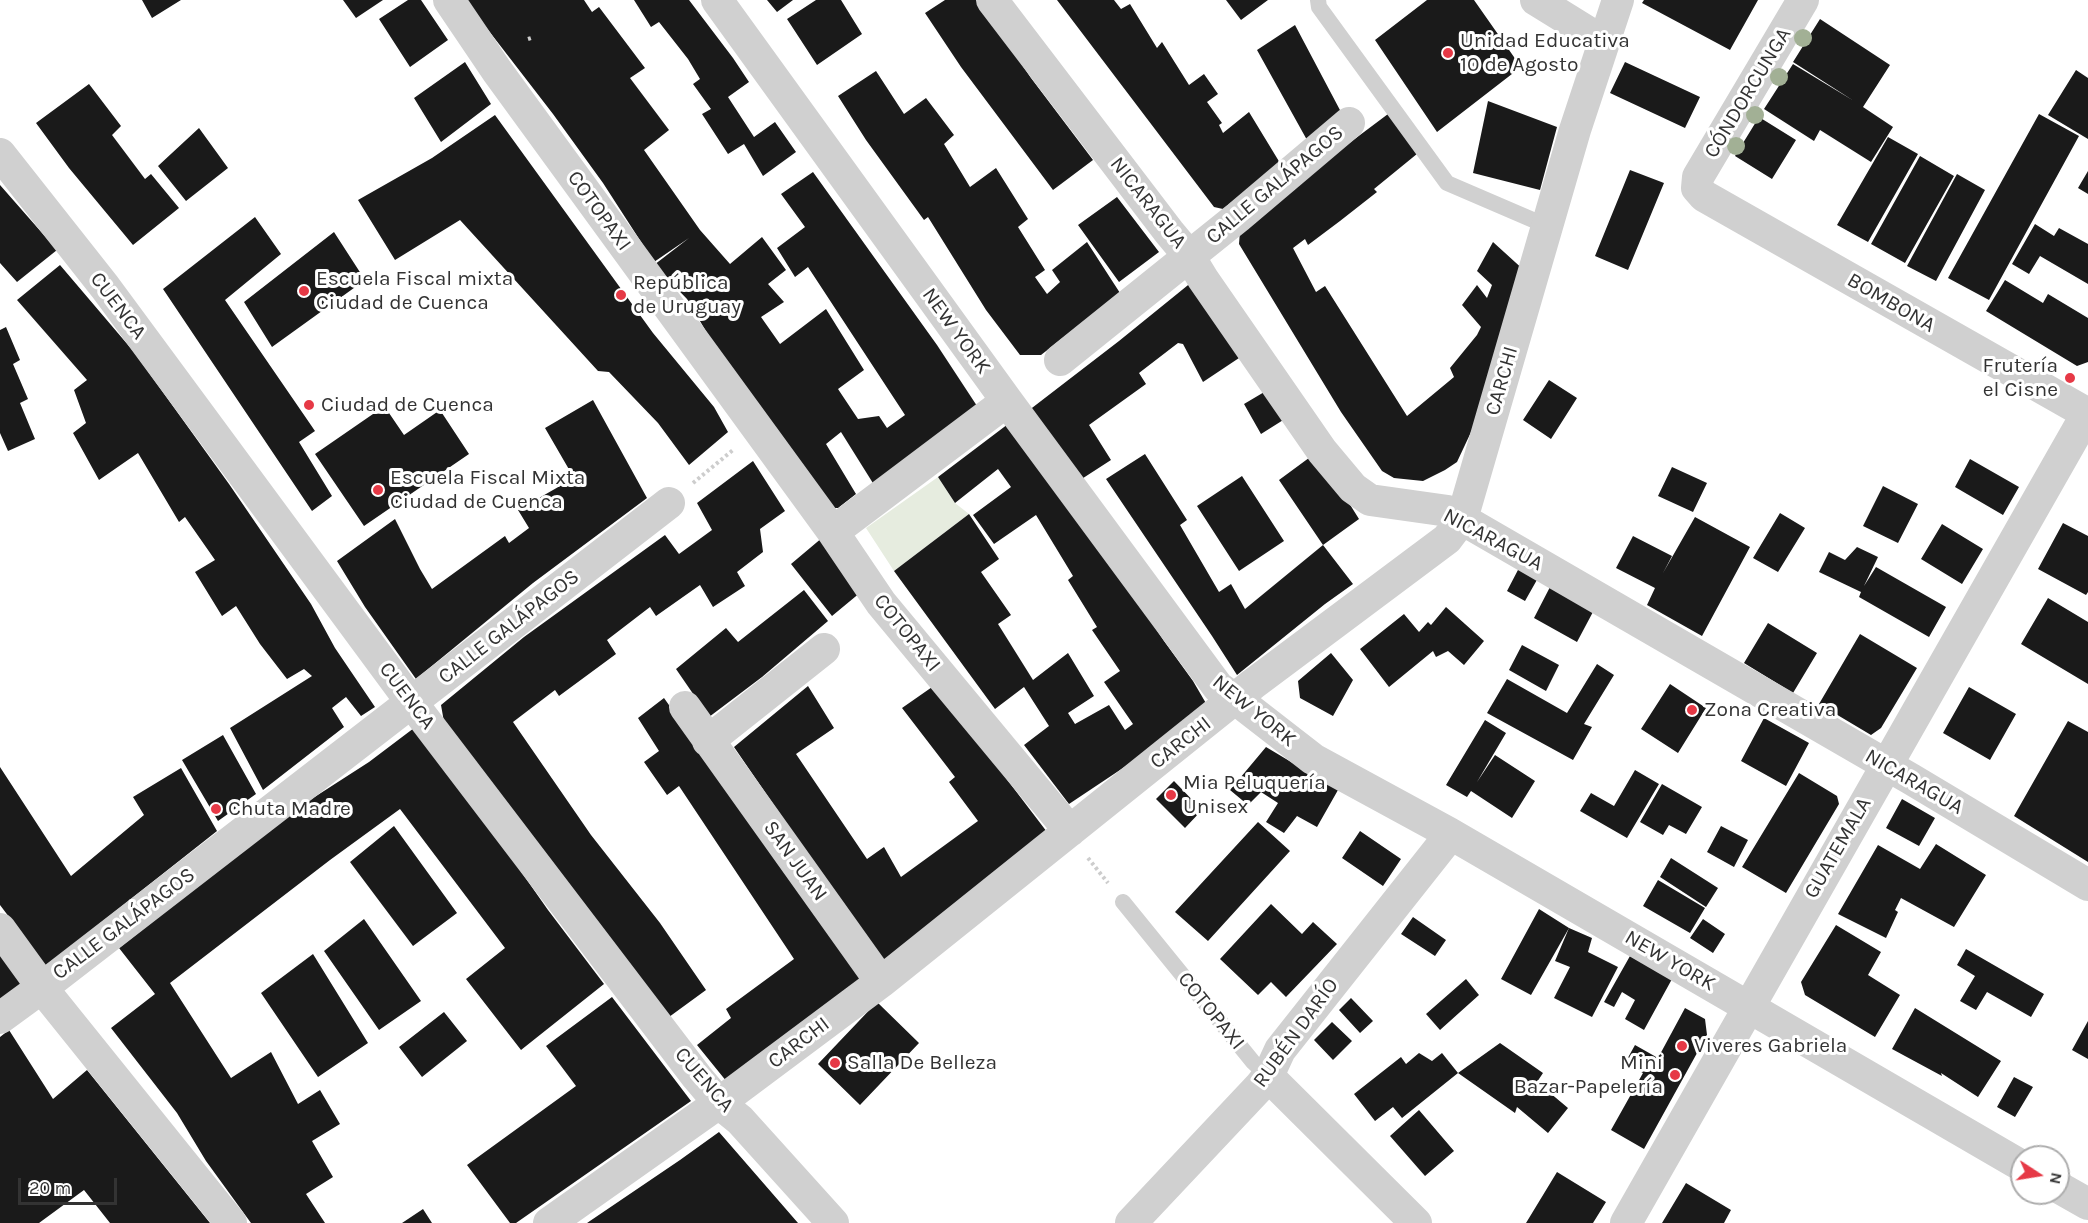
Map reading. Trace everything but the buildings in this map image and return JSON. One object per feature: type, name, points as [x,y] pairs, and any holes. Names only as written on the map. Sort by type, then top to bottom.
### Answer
[{"type":"street","name":"COTOPAXI","points":[[449,0],[497,71],[833,532],[881,603],[1070,831]]},
{"type":"street","name":"NEW YORK","points":[[717,0],[1007,401],[1218,687],[1313,759],[1449,833],[2010,1159]]},
{"type":"street","name":"NICARAGUA","points":[[992,0],[1189,256],[1322,451],[1353,488],[1370,500],[1448,511],[2088,885]]},
{"type":"street","points":[[1536,0],[1604,42]]},
{"type":"street","name":"CARCHI","points":[[549,1223],[719,1103],[881,982],[1236,699],[1447,539],[1462,519],[1575,130],[1618,0]]},
{"type":"street","name":"CÓNDORCUNGA","points":[[1697,188],[1698,177],[1803,0]]},
{"type":"street","name":"CALLE GALÁPAGOS","points":[[1060,360],[1349,123]]},
{"type":"street","name":"CUENCA","points":[[0,154],[105,287],[412,703],[719,1103],[740,1120],[833,1223]]},
{"type":"street","name":"BOMBONA","points":[[1697,188],[1714,202],[2088,413]]},
{"type":"street","points":[[833,532],[1007,401]]},
{"type":"street","name":"GUATEMALA","points":[[1626,1223],[2088,413]]},
{"type":"street","name":"CALLE GALÁPAGOS","points":[[0,1017],[412,703],[669,502]]},
{"type":"street","points":[[708,741],[824,649]]},
{"type":"street","name":"SAN JUAN","points":[[685,706],[881,982]]},
{"type":"street","name":"RUBÉN DARÍO","points":[[1131,1223],[1268,1076],[1280,1050],[1443,844],[1449,833]]},
{"type":"street","points":[[0,929],[41,987],[231,1223]]},
{"type":"street","name":"COTOPAXI","points":[[1268,1076],[1416,1223]]},
{"type":"street","points":[[2070,1194],[2088,1204]]},
{"type":"lane","points":[[1318,0],[1319,7],[1442,173],[1447,183],[1547,226]]},
{"type":"lane","name":"COTOPAXI","points":[[1123,902],[1252,1062],[1268,1076]]},
{"type":"path","points":[[669,502],[758,430]]},
{"type":"path","points":[[1070,831],[1074,840],[1123,902]]},
{"type":"shaded area","points":[[938,477],[955,503],[969,514],[894,571],[866,528]]},
{"type":"place","name":"Unidad Educativa 10 de Agosto","points":[[1448,53]]},
{"type":"place","name":"Escuela Fiscal mixta Ciudad de Cuenca","points":[[304,291]]},
{"type":"place","name":"República de Uruguay","points":[[621,295]]},
{"type":"place","name":"Frutería el Cisne","points":[[2070,378]]},
{"type":"place","name":"Ciudad de Cuenca","points":[[309,405]]},
{"type":"place","name":"Escuela Fiscal Mixta Ciudad de Cuenca","points":[[378,490]]},
{"type":"place","name":"Zona Creativa","points":[[1692,710]]},
{"type":"place","name":"Mia Peluquería Unisex","points":[[1171,795]]},
{"type":"place","name":"Chuta Madre","points":[[216,809]]},
{"type":"place","name":"Viveres Gabriela","points":[[1682,1046]]},
{"type":"place","name":"Salla De Belleza","points":[[835,1063]]},
{"type":"place","name":"Mini Bazar-Papelería","points":[[1675,1075]]}]
